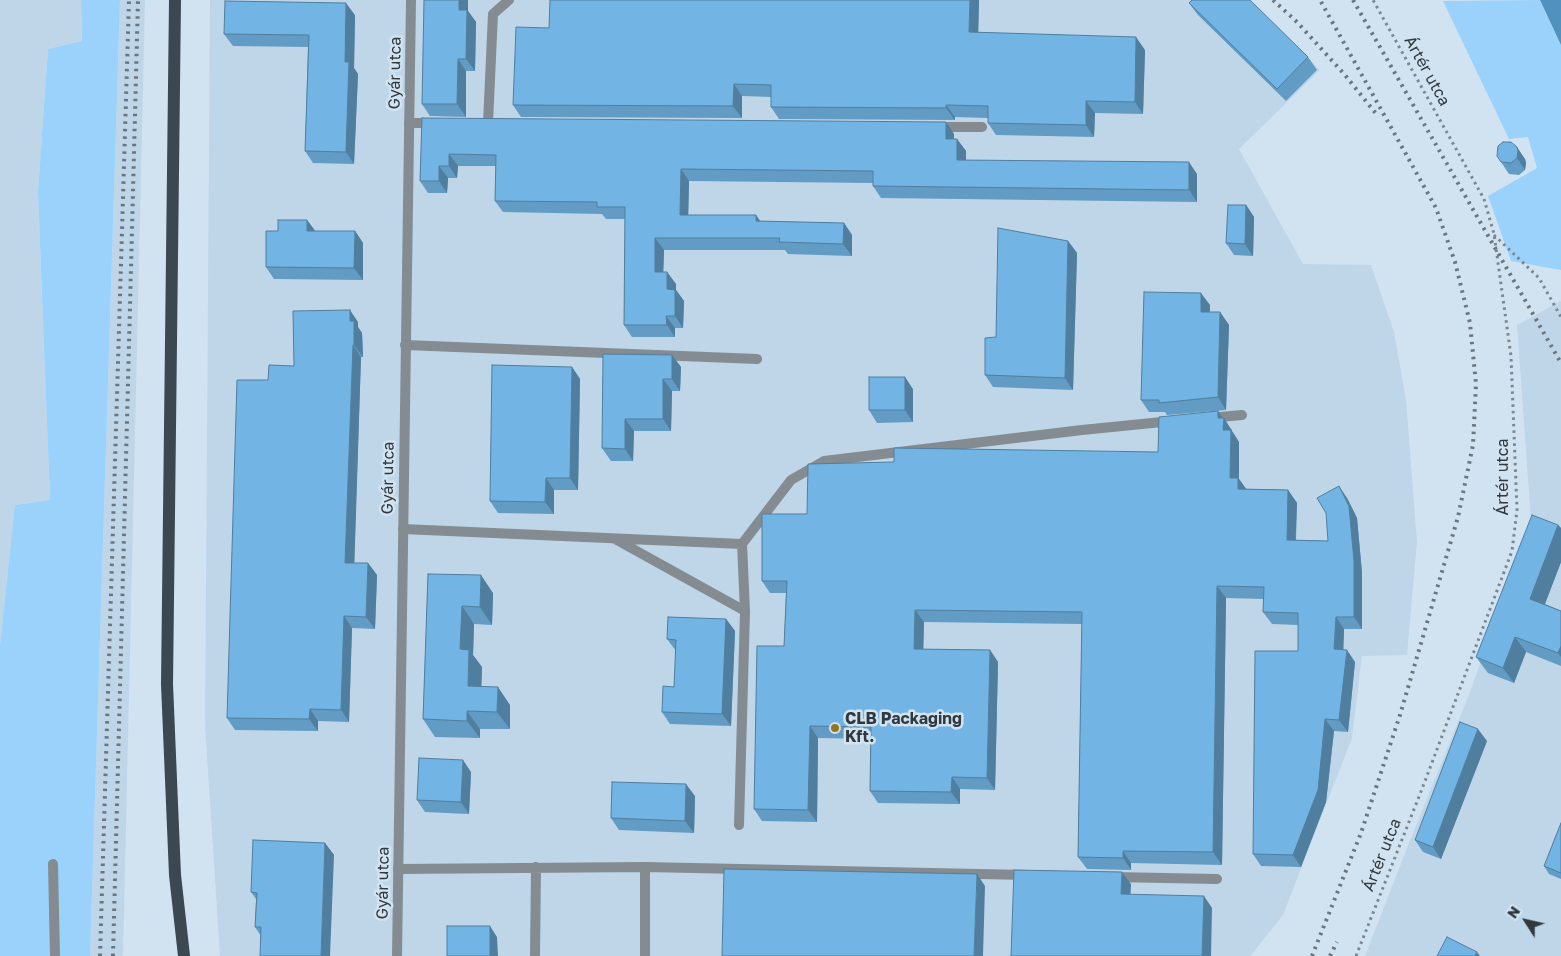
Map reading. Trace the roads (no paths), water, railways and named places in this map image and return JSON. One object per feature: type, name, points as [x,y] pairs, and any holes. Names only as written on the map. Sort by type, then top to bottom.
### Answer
[{"type":"main road","points":[[175,0],[167,684],[175,875],[184,956]]},
{"type":"street","name":"Gyár utca","points":[[397,956],[411,0]]},
{"type":"street","points":[[488,124],[493,14],[510,0]]},
{"type":"street","points":[[409,123],[448,123]]},
{"type":"street","points":[[923,126],[982,127]]},
{"type":"street","points":[[405,345],[757,359]]},
{"type":"street","points":[[739,825],[745,611],[742,544],[791,480],[824,461],[1082,430],[1242,415]]},
{"type":"street","points":[[403,530],[742,544]]},
{"type":"street","points":[[612,538],[745,611]]},
{"type":"street","points":[[53,864],[55,956]]},
{"type":"street","points":[[398,869],[645,866],[1038,875]]},
{"type":"street","points":[[645,866],[645,956]]},
{"type":"street","points":[[535,956],[536,867]]},
{"type":"street","points":[[1098,876],[1217,879]]},
{"type":"railway","points":[[100,956],[129,0]]},
{"type":"railway","points":[[113,956],[138,0]]},
{"type":"railway","points":[[1273,0],[1297,22],[1345,75],[1377,115]]},
{"type":"railway","points":[[1312,956],[1361,833],[1400,715],[1458,517],[1473,445],[1476,384],[1470,323],[1455,262],[1436,208],[1320,0]]},
{"type":"railway","points":[[1353,0],[1561,363]]},
{"type":"railway","points":[[1330,956],[1337,942]]},
{"type":"place","name":"CLB Packaging Kft.","points":[[835,728]]}]
